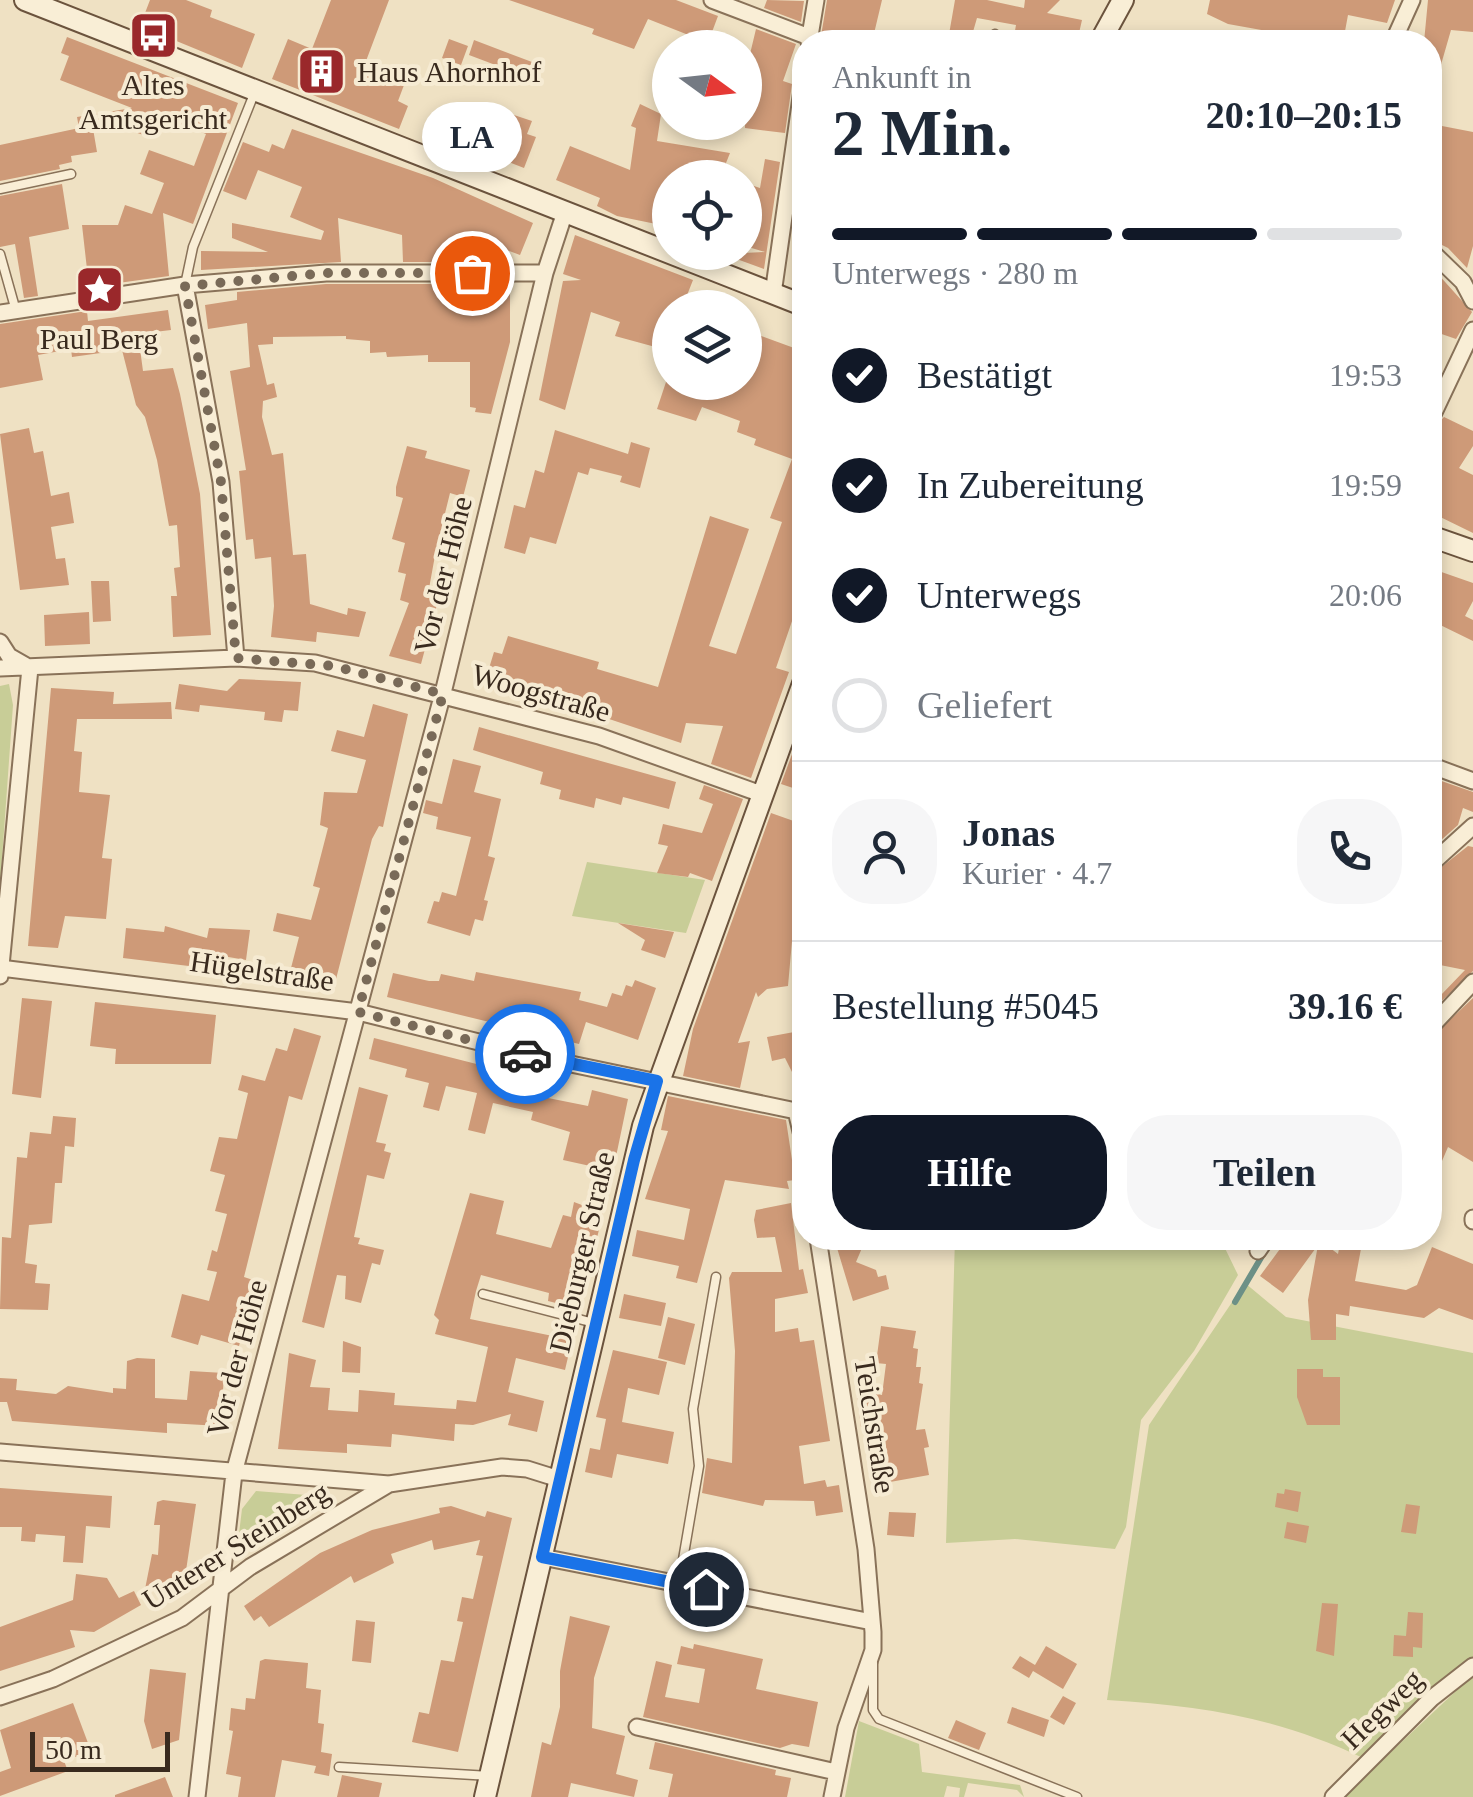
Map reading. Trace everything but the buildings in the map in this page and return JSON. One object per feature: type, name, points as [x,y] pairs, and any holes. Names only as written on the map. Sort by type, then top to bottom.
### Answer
[{"type":"street","points":[[25,0],[52,5],[256,90],[792,301]]},
{"type":"street","points":[[712,0],[792,33]]},
{"type":"street","points":[[811,30],[816,0]]},
{"type":"street","points":[[1107,30],[1123,0]]},
{"type":"street","points":[[1398,30],[1412,0]]},
{"type":"street","points":[[774,294],[792,163]]},
{"type":"street","name":"Vor der Höhe","points":[[196,1797],[234,1473],[443,694],[544,273],[565,212]]},
{"type":"street","points":[[1442,261],[1464,282],[1473,301]]},
{"type":"street","points":[[8,312],[185,286],[326,273],[544,273]]},
{"type":"street","points":[[185,286],[221,482],[236,658]]},
{"type":"street","points":[[1442,396],[1473,330]]},
{"type":"street","points":[[1442,540],[1473,551]]},
{"type":"street","points":[[0,642],[9,656],[30,668],[0,977]]},
{"type":"street","name":"Woogstraße","points":[[0,668],[236,658],[333,666],[598,736],[764,794]]},
{"type":"street","name":"Dieburger Straße","points":[[485,1797],[657,1081],[792,715]]},
{"type":"street","points":[[1442,769],[1473,781]]},
{"type":"street","points":[[1442,854],[1473,826]]},
{"type":"street","name":"Hügelstraße","points":[[0,968],[358,1012],[657,1081],[792,1107]]},
{"type":"street","points":[[1442,1015],[1470,985]]},
{"type":"street","name":"Teichstraße","points":[[820,1250],[866,1550],[873,1650],[846,1728],[832,1797]]},
{"type":"street","points":[[0,1452],[389,1484],[502,1468],[526,1469],[560,1479]]},
{"type":"street","name":"Unterer Steinberg","points":[[0,1697],[69,1672],[182,1618],[304,1532],[389,1484]]},
{"type":"street","points":[[542,1557],[872,1622]]},
{"type":"street","name":"Hegweg","points":[[1333,1797],[1432,1698],[1473,1666]]},
{"type":"street","points":[[637,1728],[836,1772]]},
{"type":"lane","points":[[185,286],[193,246],[256,90]]},
{"type":"lane","points":[[0,188],[71,174]]},
{"type":"lane","points":[[0,254],[8,312]]},
{"type":"lane","points":[[679,1584],[699,1466],[693,1408],[716,1277]]},
{"type":"lane","points":[[482,1294],[596,1324]]},
{"type":"lane","points":[[873,1650],[873,1710],[879,1719],[1076,1797]]},
{"type":"lane","points":[[339,1767],[490,1776]]},
{"type":"green space","points":[[9,684],[13,705],[0,887],[0,686]]},
{"type":"green space","points":[[587,862],[705,880],[686,933],[572,916]]},
{"type":"green space","points":[[955,1250],[1226,1250],[1238,1275],[1194,1351],[1141,1420],[1126,1527],[1115,1549],[1015,1539],[946,1543]]},
{"type":"green space","points":[[1245,1283],[1286,1317],[1473,1353],[1473,1659],[1363,1758],[1269,1723],[1175,1706],[1107,1700],[1149,1425]]},
{"type":"green space","points":[[256,1491],[319,1496],[324,1501],[242,1556],[237,1550],[242,1509]]},
{"type":"green space","points":[[1473,1675],[1473,1797],[1343,1797]]},
{"type":"green space","points":[[859,1721],[919,1744],[922,1772],[1020,1785],[1024,1797],[1017,1790],[968,1783],[964,1797],[959,1797],[960,1788],[947,1786],[944,1797],[845,1797]]},
{"type":"waterway","points":[[1235,1302],[1265,1251]]},
{"type":"way so far","points":[[472,273],[326,273],[185,286],[221,482],[231,563],[236,658],[282,658],[333,666],[443,694],[358,1012],[525,1054]]},
{"type":"place","name":"Altes Amtsgericht","points":[[153,36]]},
{"type":"place","name":"Haus Ahornhof","points":[[322,72]]},
{"type":"place","name":"LA","points":[[472,273]]},
{"type":"place","name":"Paul Berg","points":[[99,290]]},
{"type":"route","points":[[525,1054],[657,1081],[642,1126],[542,1557],[706,1589]]}]
